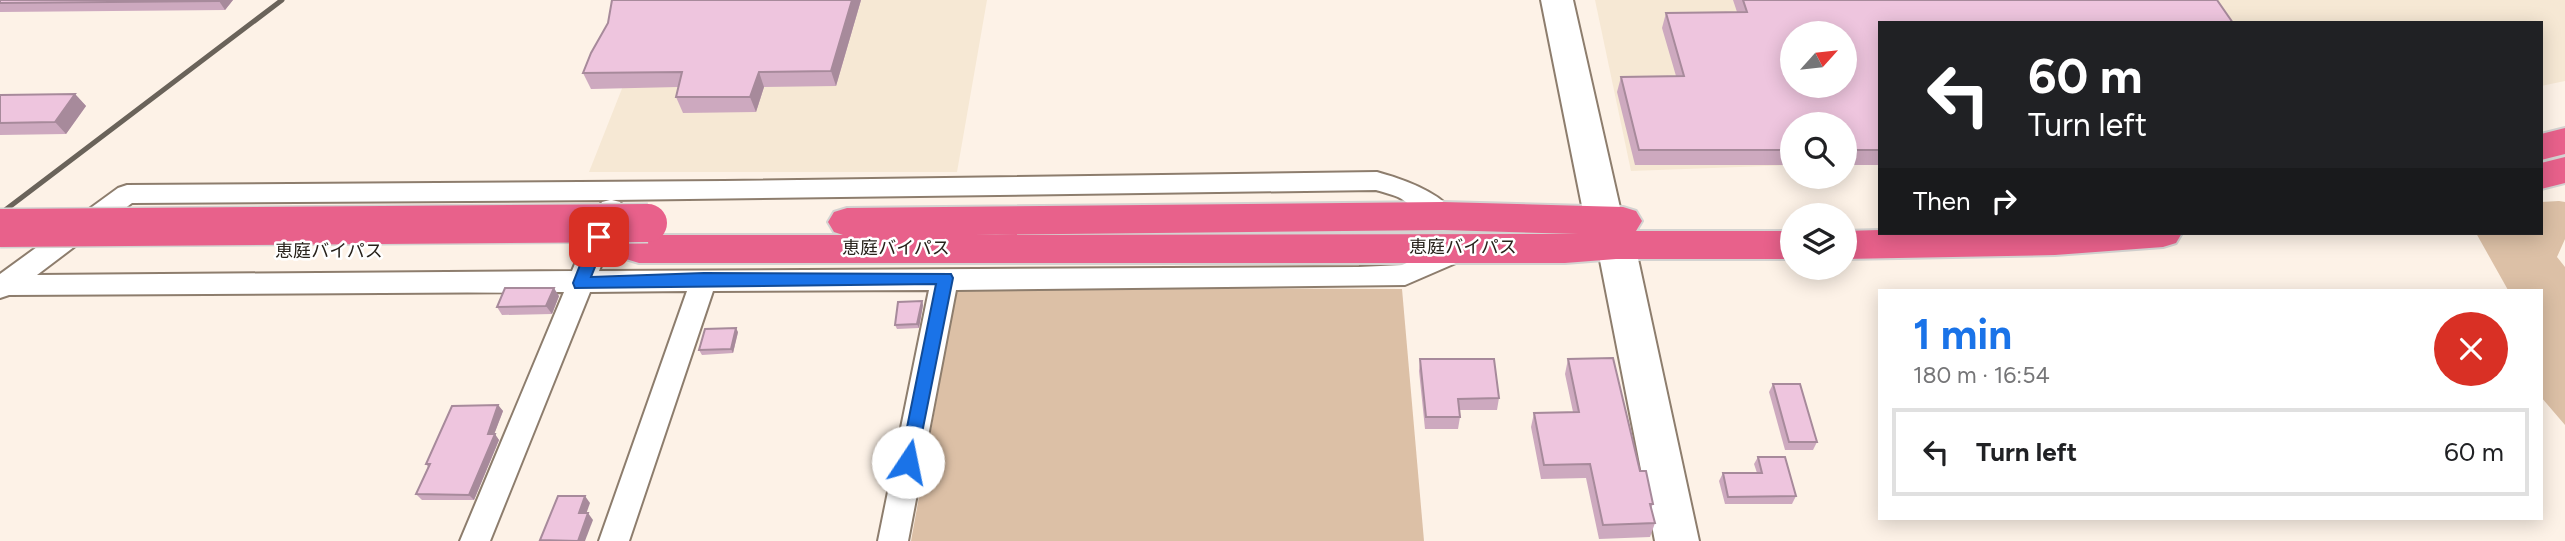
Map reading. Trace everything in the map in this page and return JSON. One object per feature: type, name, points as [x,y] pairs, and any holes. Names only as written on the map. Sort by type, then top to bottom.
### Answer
[{"type":"highway","points":[[2543,146],[2565,141]]},
{"type":"highway","points":[[2543,176],[2565,170]]},
{"type":"highway","name":"恵庭バイパス","points":[[1,275],[644,236],[1443,216],[1610,233],[1780,244]]},
{"type":"highway","points":[[1857,219],[1878,219]]},
{"type":"highway","name":"恵庭バイパス","points":[[0,228],[1565,248],[1610,233],[1780,221]]},
{"type":"highway","points":[[1857,245],[2042,241],[2133,235]]},
{"type":"street","points":[[1557,0],[1677,541]]},
{"type":"street","points":[[1,275],[127,194],[618,191],[1377,181],[1407,191],[1443,216]]},
{"type":"street","points":[[475,541],[618,191]]},
{"type":"street","points":[[1,275],[581,283],[704,279],[1405,275],[1467,247]]},
{"type":"street","points":[[893,541],[945,278]]},
{"type":"street","points":[[614,541],[704,279]]},
{"type":"shaded area","points":[[657,0],[987,0],[957,172],[589,172]]},
{"type":"shaded area","points":[[1595,0],[2565,0],[2565,81],[2543,86],[2543,21],[1878,21],[1878,29],[1857,88],[1857,21],[1780,21],[1780,98],[1853,98],[1848,112],[1780,112],[1780,165],[1631,171]]},
{"type":"shaded area","points":[[2543,202],[2565,202],[2565,239],[2557,257],[2565,267],[2565,425],[2543,399],[2543,289],[2507,289],[2477,235],[2543,235]]},
{"type":"shaded area","points":[[957,287],[1402,289],[1424,541],[911,541]]},
{"type":"building","points":[[0,0],[220,0],[0,3]]},
{"type":"building","points":[[612,0],[852,0],[831,71],[759,72],[750,97],[676,97],[682,72],[583,73],[608,23]]},
{"type":"building","points":[[1743,0],[2217,0],[2232,21],[1878,21],[1878,150],[1857,150],[1857,112],[1780,112],[1780,150],[1639,150],[1621,77],[1684,76],[1666,13],[1747,12]]},
{"type":"building","points":[[75,94],[55,122],[0,123],[0,95]]},
{"type":"building","points":[[505,288],[554,288],[546,306],[497,307]]},
{"type":"building","points":[[922,301],[917,324],[895,325],[898,302]]},
{"type":"building","points":[[736,328],[731,349],[699,350],[705,329]]},
{"type":"building","points":[[1613,358],[1640,471],[1646,471],[1655,523],[1603,525],[1590,464],[1544,465],[1534,413],[1579,412],[1568,359]]},
{"type":"building","points":[[1420,359],[1494,359],[1499,398],[1458,399],[1460,417],[1426,417]]},
{"type":"building","points":[[1773,384],[1800,384],[1817,442],[1789,442]]},
{"type":"building","points":[[498,405],[488,434],[495,434],[469,495],[416,494],[430,464],[426,464],[452,406]]},
{"type":"building","points":[[1758,457],[1785,457],[1796,496],[1728,497],[1723,473],[1762,473]]},
{"type":"building","points":[[558,496],[585,496],[579,513],[588,513],[578,541],[540,540]]},
{"type":"railway","points":[[0,214],[282,0]]},
{"type":"route","points":[[599,237],[581,283],[704,279],[945,278],[908,462]]}]
